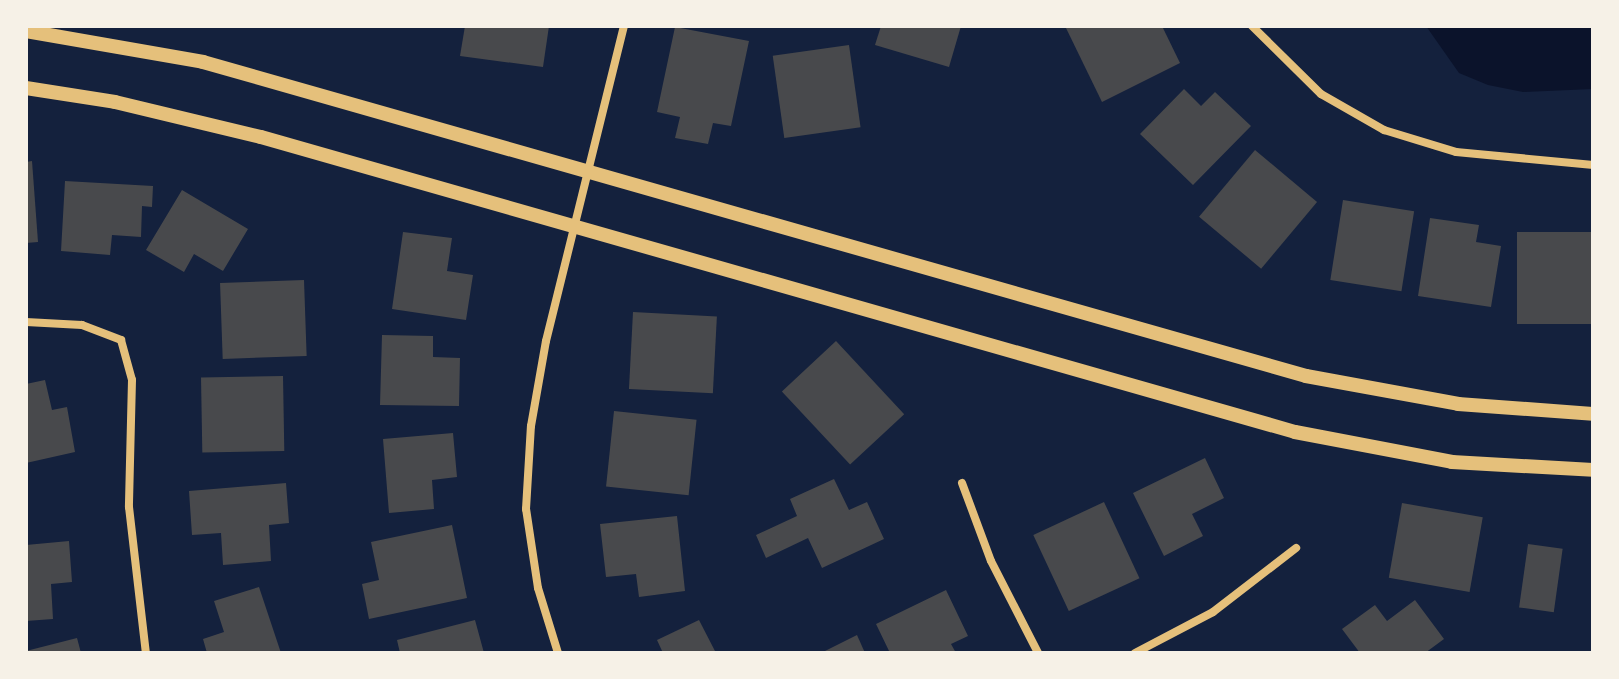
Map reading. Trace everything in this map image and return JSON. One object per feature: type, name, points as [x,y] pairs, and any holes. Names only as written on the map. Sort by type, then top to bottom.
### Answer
[{"type":"street","points":[[558,653],[538,588],[526,509],[531,426],[574,227],[624,26]]},
{"type":"street","points":[[1252,26],[1321,94],[1384,130],[1456,152],[1593,165]]},
{"type":"street","points":[[26,31],[203,62],[1306,376],[1458,404],[1593,414]]},
{"type":"street","points":[[26,88],[189,118],[1295,432],[1452,462],[1593,470]]},
{"type":"street","points":[[26,322],[82,325],[121,340],[132,380],[129,507],[146,653]]},
{"type":"street","points":[[962,483],[991,561],[1038,653]]},
{"type":"street","points":[[1135,653],[1213,612],[1296,548]]},
{"type":"water","points":[[1426,26],[1593,26],[1593,89],[1523,92],[1488,85],[1459,73]]},
{"type":"building","points":[[465,26],[549,26],[543,67],[460,56]]},
{"type":"building","points":[[881,26],[961,26],[949,67],[875,45]]},
{"type":"building","points":[[1162,26],[1180,63],[1102,102],[1066,28]]},
{"type":"building","points":[[675,27],[749,41],[731,126],[713,123],[708,144],[675,138],[680,117],[657,112]]},
{"type":"building","points":[[849,45],[861,127],[784,138],[773,56]]},
{"type":"building","points":[[1184,89],[1201,106],[1215,92],[1251,126],[1193,185],[1140,134]]},
{"type":"building","points":[[1255,150],[1317,202],[1261,269],[1199,217]]},
{"type":"building","points":[[32,161],[38,242],[26,243],[26,162]]},
{"type":"building","points":[[65,181],[153,186],[152,207],[142,206],[141,237],[112,235],[110,255],[61,251]]},
{"type":"building","points":[[182,190],[248,229],[223,271],[194,254],[184,272],[146,250]]},
{"type":"building","points":[[1343,200],[1414,211],[1401,291],[1330,280]]},
{"type":"building","points":[[1430,218],[1479,225],[1476,242],[1501,246],[1491,307],[1418,296]]},
{"type":"building","points":[[403,232],[452,238],[447,271],[473,275],[466,320],[392,309]]},
{"type":"building","points":[[1517,232],[1593,232],[1593,324],[1517,324]]},
{"type":"building","points":[[304,280],[307,356],[223,359],[220,283]]},
{"type":"building","points":[[633,312],[717,316],[713,393],[629,389]]},
{"type":"building","points":[[382,335],[433,336],[433,357],[460,358],[459,406],[380,405]]},
{"type":"building","points":[[836,341],[904,414],[850,465],[782,391]]},
{"type":"building","points":[[283,376],[284,451],[202,452],[201,377]]},
{"type":"building","points":[[45,380],[52,410],[67,407],[75,452],[26,463],[26,384]]},
{"type":"building","points":[[614,411],[697,420],[689,495],[606,487]]},
{"type":"building","points":[[453,433],[457,477],[432,480],[434,509],[389,513],[383,439]]},
{"type":"building","points":[[1205,458],[1224,498],[1192,514],[1203,536],[1164,556],[1133,493]]},
{"type":"building","points":[[834,479],[849,510],[867,502],[884,539],[822,568],[808,538],[766,558],[756,535],[797,516],[790,499]]},
{"type":"building","points":[[286,483],[289,523],[269,525],[271,561],[223,565],[221,533],[192,535],[189,491]]},
{"type":"building","points":[[1104,502],[1139,578],[1069,611],[1033,535]]},
{"type":"building","points":[[1402,503],[1483,517],[1470,592],[1389,578]]},
{"type":"building","points":[[677,516],[685,591],[639,597],[636,574],[606,577],[600,524]]},
{"type":"building","points":[[452,525],[467,598],[369,619],[362,584],[379,580],[371,542]]},
{"type":"building","points":[[69,541],[72,582],[51,584],[53,619],[26,621],[26,545]]},
{"type":"building","points":[[1528,544],[1563,549],[1554,612],[1519,607]]},
{"type":"building","points":[[259,587],[281,653],[207,653],[203,639],[224,632],[214,601]]},
{"type":"building","points":[[946,590],[968,636],[951,644],[956,653],[890,653],[876,624]]},
{"type":"building","points":[[1415,600],[1444,639],[1425,653],[1360,653],[1342,629],[1375,605],[1387,621]]},
{"type":"building","points":[[475,620],[484,653],[400,653],[397,640]]},
{"type":"building","points":[[699,620],[716,653],[663,653],[657,640]]},
{"type":"building","points":[[857,635],[865,653],[821,653]]},
{"type":"building","points":[[77,638],[81,653],[26,653],[26,651]]}]
